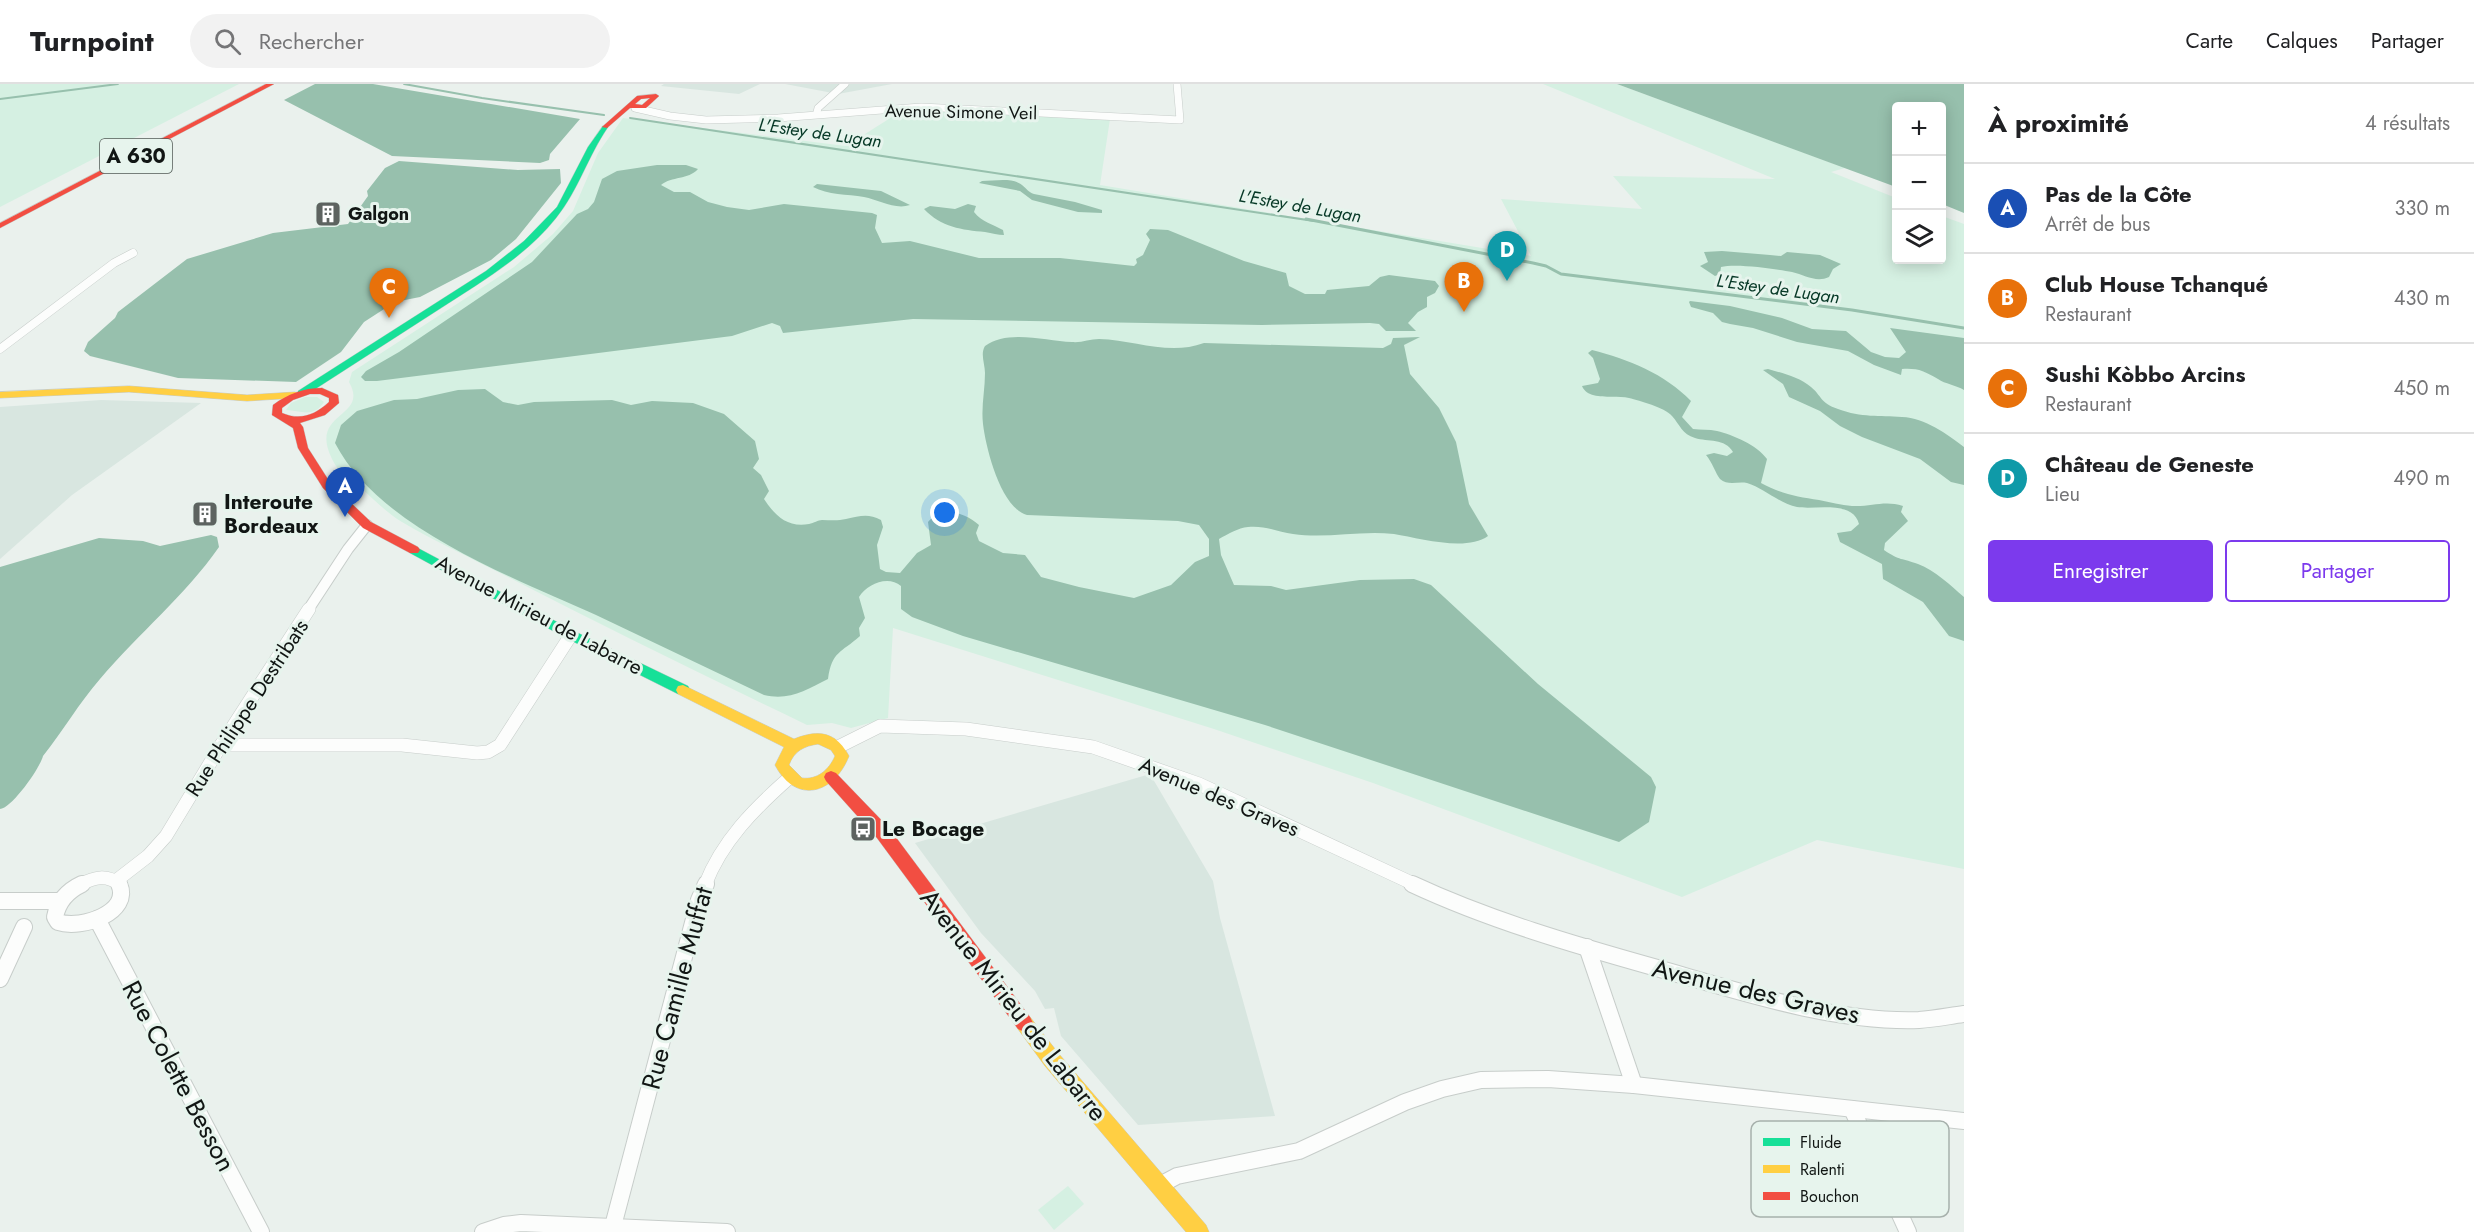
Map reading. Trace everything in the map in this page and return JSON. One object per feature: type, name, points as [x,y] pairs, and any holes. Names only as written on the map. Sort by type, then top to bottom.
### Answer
[{"type":"main road","name":"A 630","points":[[0,217],[256,84]]},
{"type":"main road","name":"A 630","points":[[0,226],[271,84]]},
{"type":"main road","points":[[276,410],[280,403],[337,371],[489,273],[530,241],[561,207],[591,145],[636,103]]},
{"type":"main road","points":[[308,457],[312,426],[334,403],[330,383],[337,371]]},
{"type":"main road","points":[[0,395],[129,389],[247,398],[322,391],[332,394]]},
{"type":"main road","name":"Avenue Mirieu de Labarre","points":[[247,398],[268,404],[276,410],[279,417],[298,427],[308,457],[327,486],[366,525],[571,635],[793,745]]},
{"type":"main road","points":[[287,420],[306,419],[324,412]]},
{"type":"main road","points":[[819,738],[828,740],[838,747],[842,757],[841,764],[831,777],[814,784],[805,784],[789,778],[784,772],[783,758],[793,745],[801,741],[819,738]]},
{"type":"main road","name":"Avenue Mirieu de Labarre","points":[[831,777],[883,833],[1052,1060],[1199,1232]]},
{"type":"street","points":[[817,112],[818,108],[845,84]]},
{"type":"street","name":"Avenue Simone Veil","points":[[636,103],[681,117],[731,118],[922,107],[1180,118],[1177,84]]},
{"type":"street","name":"Avenue Simone Veil","points":[[636,103],[662,111],[731,118],[842,112]]},
{"type":"street","points":[[0,349],[114,263],[133,253]]},
{"type":"street","name":"Rue Philippe Destribats","points":[[117,880],[148,856],[166,836],[221,745],[348,549],[366,525]]},
{"type":"street","points":[[221,745],[402,745],[477,753],[488,752],[500,745],[571,635]]},
{"type":"street","name":"Avenue des Graves","points":[[838,747],[880,726],[976,730],[1093,747],[1199,784],[1424,889],[1536,931],[1587,947],[1732,989],[1838,1014],[1920,1020],[1964,1014]]},
{"type":"street","name":"Rue Camille Muffat","points":[[613,1226],[699,900],[708,874],[729,838],[753,809],[789,778]]},
{"type":"street","points":[[100,877],[117,880],[121,885],[119,898],[106,913],[97,919],[74,926],[58,922],[55,917],[60,901],[73,889],[100,877]]},
{"type":"street","points":[[0,901],[60,901]]},
{"type":"street","name":"Rue Colette Besson","points":[[97,919],[261,1232]]},
{"type":"street","points":[[0,979],[24,927]]},
{"type":"street","points":[[1587,947],[1634,1085]]},
{"type":"street","points":[[1160,1185],[1177,1176],[1299,1151],[1404,1102],[1442,1089],[1481,1080],[1548,1079],[1634,1085],[1964,1121]]},
{"type":"street","points":[[1852,1109],[1857,1121]]},
{"type":"street","points":[[1901,1217],[1908,1232]]},
{"type":"street","points":[[483,1232],[521,1223],[727,1232]]},
{"type":"shaded area","points":[[0,84],[239,84],[0,207]]},
{"type":"shaded area","points":[[315,84],[373,84],[580,119],[550,154],[549,160],[540,163],[392,156],[284,100]]},
{"type":"shaded area","points":[[664,84],[760,84],[739,94],[661,86]]},
{"type":"shaded area","points":[[785,84],[892,84],[838,94]]},
{"type":"shaded area","points":[[1543,84],[1617,84],[1845,168],[1831,172],[1892,196],[1892,264],[1946,264],[1946,217],[1964,224],[1964,869],[1817,840],[1682,897],[1373,783],[1214,729],[893,628],[888,718],[851,728],[832,723],[807,725],[578,613],[402,522],[341,472],[328,448],[327,435],[331,425],[351,403],[353,394],[349,382],[352,372],[514,267],[553,234],[573,211],[598,153],[623,118],[846,146],[903,110],[930,109],[1110,119],[1100,185],[1531,256],[1501,199],[1642,209],[1613,176],[1775,179]]},
{"type":"shaded area","points":[[1617,84],[1964,84],[1964,213],[1946,206],[1946,102],[1892,102],[1892,186]]},
{"type":"shaded area","points":[[399,161],[518,170],[560,169],[561,183],[516,239],[491,260],[420,297],[395,302],[364,322],[341,352],[296,382],[178,378],[90,356],[84,351],[88,342],[115,318],[118,312],[187,259],[273,233],[348,224],[368,196],[367,191],[385,168]]},
{"type":"shaded area","points":[[657,165],[686,165],[698,169],[690,175],[661,185],[674,192],[690,192],[708,202],[727,207],[749,210],[784,204],[872,213],[877,215],[875,228],[882,243],[910,241],[979,258],[1060,258],[1134,266],[1137,263],[1136,259],[1143,255],[1150,240],[1146,234],[1150,229],[1168,230],[1244,261],[1286,273],[1289,286],[1305,294],[1325,294],[1327,290],[1369,286],[1380,277],[1389,275],[1435,281],[1439,286],[1435,293],[1427,297],[1427,307],[1418,312],[1408,323],[1416,331],[1386,331],[1379,324],[1370,323],[1262,325],[913,319],[783,333],[780,326],[772,323],[732,336],[377,381],[365,381],[361,377],[366,371],[399,352],[532,262],[577,214],[588,209],[594,202],[602,179],[617,171]]},
{"type":"shaded area","points":[[982,181],[1014,181],[1034,194],[1075,202],[1102,210],[1102,213],[1078,212],[1032,200],[1020,191],[979,183]]},
{"type":"shaded area","points":[[817,184],[881,191],[910,205],[893,205],[864,197],[825,192],[813,187]]},
{"type":"shaded area","points":[[968,204],[976,206],[974,212],[984,221],[1003,230],[1004,235],[952,227],[937,220],[924,209],[930,206],[955,209]]},
{"type":"shaded area","points":[[1722,251],[1781,256],[1787,252],[1820,255],[1841,264],[1833,269],[1829,277],[1824,279],[1810,278],[1785,271],[1736,266],[1721,267],[1720,274],[1715,276],[1700,266],[1708,262],[1704,252]]},
{"type":"shaded area","points":[[1690,301],[1730,306],[1782,318],[1812,329],[1846,331],[1871,352],[1885,357],[1899,358],[1906,352],[1890,328],[1964,338],[1964,390],[1921,371],[1902,369],[1901,375],[1874,365],[1848,351],[1797,342],[1753,328],[1722,322],[1713,313],[1691,307]]},
{"type":"shaded area","points":[[1027,337],[1075,342],[1112,340],[1165,348],[1191,347],[1204,343],[1383,348],[1391,344],[1393,338],[1420,337],[1404,345],[1410,374],[1439,408],[1456,442],[1469,504],[1488,536],[1479,541],[1455,543],[1429,541],[1394,534],[1306,535],[1248,527],[1219,539],[1221,555],[1234,585],[1271,586],[1286,590],[1360,580],[1414,579],[1431,585],[1538,684],[1651,777],[1656,787],[1649,822],[1619,842],[1265,725],[963,636],[912,617],[901,609],[901,586],[890,581],[872,585],[859,597],[865,618],[859,628],[860,636],[835,658],[828,679],[805,690],[781,697],[764,695],[450,547],[415,525],[383,500],[355,473],[335,443],[341,425],[357,411],[394,400],[417,399],[458,390],[485,389],[503,402],[518,405],[534,402],[612,400],[631,405],[652,401],[693,403],[724,414],[755,441],[759,459],[753,468],[761,475],[769,491],[764,499],[783,519],[801,525],[820,520],[840,520],[864,516],[872,516],[881,520],[883,527],[877,545],[880,569],[886,572],[900,573],[917,553],[931,545],[928,522],[940,513],[953,512],[979,525],[976,533],[979,541],[1003,553],[1025,555],[1041,577],[1134,598],[1171,585],[1195,562],[1209,556],[1209,539],[1199,525],[1178,521],[1027,515],[1018,510],[1002,490],[991,462],[985,435],[982,411],[985,346],[1005,338]]},
{"type":"shaded area","points":[[1592,350],[1645,369],[1681,391],[1691,401],[1682,417],[1693,429],[1723,433],[1757,449],[1767,459],[1761,483],[1768,487],[1797,496],[1848,506],[1890,504],[1903,506],[1901,512],[1908,521],[1885,543],[1884,550],[1898,558],[1931,570],[1964,597],[1964,641],[1949,636],[1923,602],[1883,579],[1882,564],[1840,542],[1837,533],[1851,531],[1859,524],[1849,512],[1833,508],[1797,507],[1784,503],[1747,483],[1723,481],[1718,477],[1706,455],[1714,453],[1727,456],[1733,452],[1726,444],[1691,436],[1684,432],[1672,416],[1652,405],[1623,397],[1596,396],[1585,391],[1582,386],[1598,383],[1600,379],[1593,358],[1588,353]]},
{"type":"shaded area","points":[[1768,369],[1801,381],[1811,387],[1824,402],[1832,407],[1863,415],[1911,418],[1943,432],[1964,447],[1964,485],[1951,482],[1920,459],[1862,437],[1840,426],[1820,411],[1789,397],[1783,384],[1763,370]]},
{"type":"shaded area","points":[[305,397],[317,397],[324,402],[312,412],[286,410],[291,403]]},
{"type":"shaded area","points":[[101,400],[201,403],[72,495],[0,559],[0,407]]},
{"type":"shaded area","points":[[211,535],[217,537],[219,547],[176,599],[100,679],[43,756],[25,787],[11,802],[0,809],[0,567],[99,538],[143,541],[160,546]]},
{"type":"shaded area","points":[[1150,774],[1213,881],[1220,918],[1275,1116],[1138,1125],[1061,1036],[1054,1008],[1045,1009],[1035,991],[981,933],[915,843]]},
{"type":"shaded area","points":[[1068,1186],[1084,1204],[1054,1230],[1038,1210]]},
{"type":"waterway","name":"L'Estey de Lugan","points":[[0,99],[118,84]]},
{"type":"waterway","name":"L'Estey de Lugan","points":[[404,84],[482,98],[604,115]]},
{"type":"waterway","name":"L'Estey de Lugan","points":[[630,118],[1314,221]]},
{"type":"waterway","name":"L'Estey de Lugan","points":[[1306,219],[1533,263],[1546,266],[1561,274],[1852,310],[1964,328]]},
{"type":"traffic: fast","points":[[302,393],[489,273],[527,243],[560,208],[605,127]]},
{"type":"traffic: fast","points":[[414,550],[571,635],[683,690]]},
{"type":"traffic: slow","points":[[0,395],[129,389],[247,398],[295,395]]},
{"type":"traffic: slow","points":[[683,690],[793,745]]},
{"type":"traffic: slow","points":[[819,738],[836,746],[842,756],[839,763],[821,781],[805,785],[797,783],[783,767],[784,758],[795,745],[819,738]]},
{"type":"traffic: slow","points":[[1024,1023],[1052,1060],[1199,1232]]},
{"type":"traffic: jam","points":[[0,226],[271,84]]},
{"type":"traffic: jam","points":[[605,127],[639,97],[656,96],[644,107],[629,106]]},
{"type":"traffic: jam","points":[[309,391],[322,391],[334,397],[334,403],[322,413],[307,419],[292,420],[277,415],[277,407],[289,398],[309,391]]},
{"type":"traffic: jam","points":[[287,420],[298,427],[303,448],[327,486],[367,525],[414,550]]},
{"type":"traffic: jam","points":[[831,777],[883,833],[1024,1023]]},
{"type":"place","name":"Galgon","points":[[328,214]]},
{"type":"place","name":"Château de Geneste","points":[[1507,281]]},
{"type":"place","name":"Club House Tchanqué","points":[[1464,312]]},
{"type":"place","name":"Sushi Kòbbo Arcins","points":[[389,318]]},
{"type":"place","name":"Interoute Bordeaux","points":[[205,514]]},
{"type":"place","name":"Pas de la Côte","points":[[345,517]]},
{"type":"place","name":"Le Bocage","points":[[863,829]]}]
